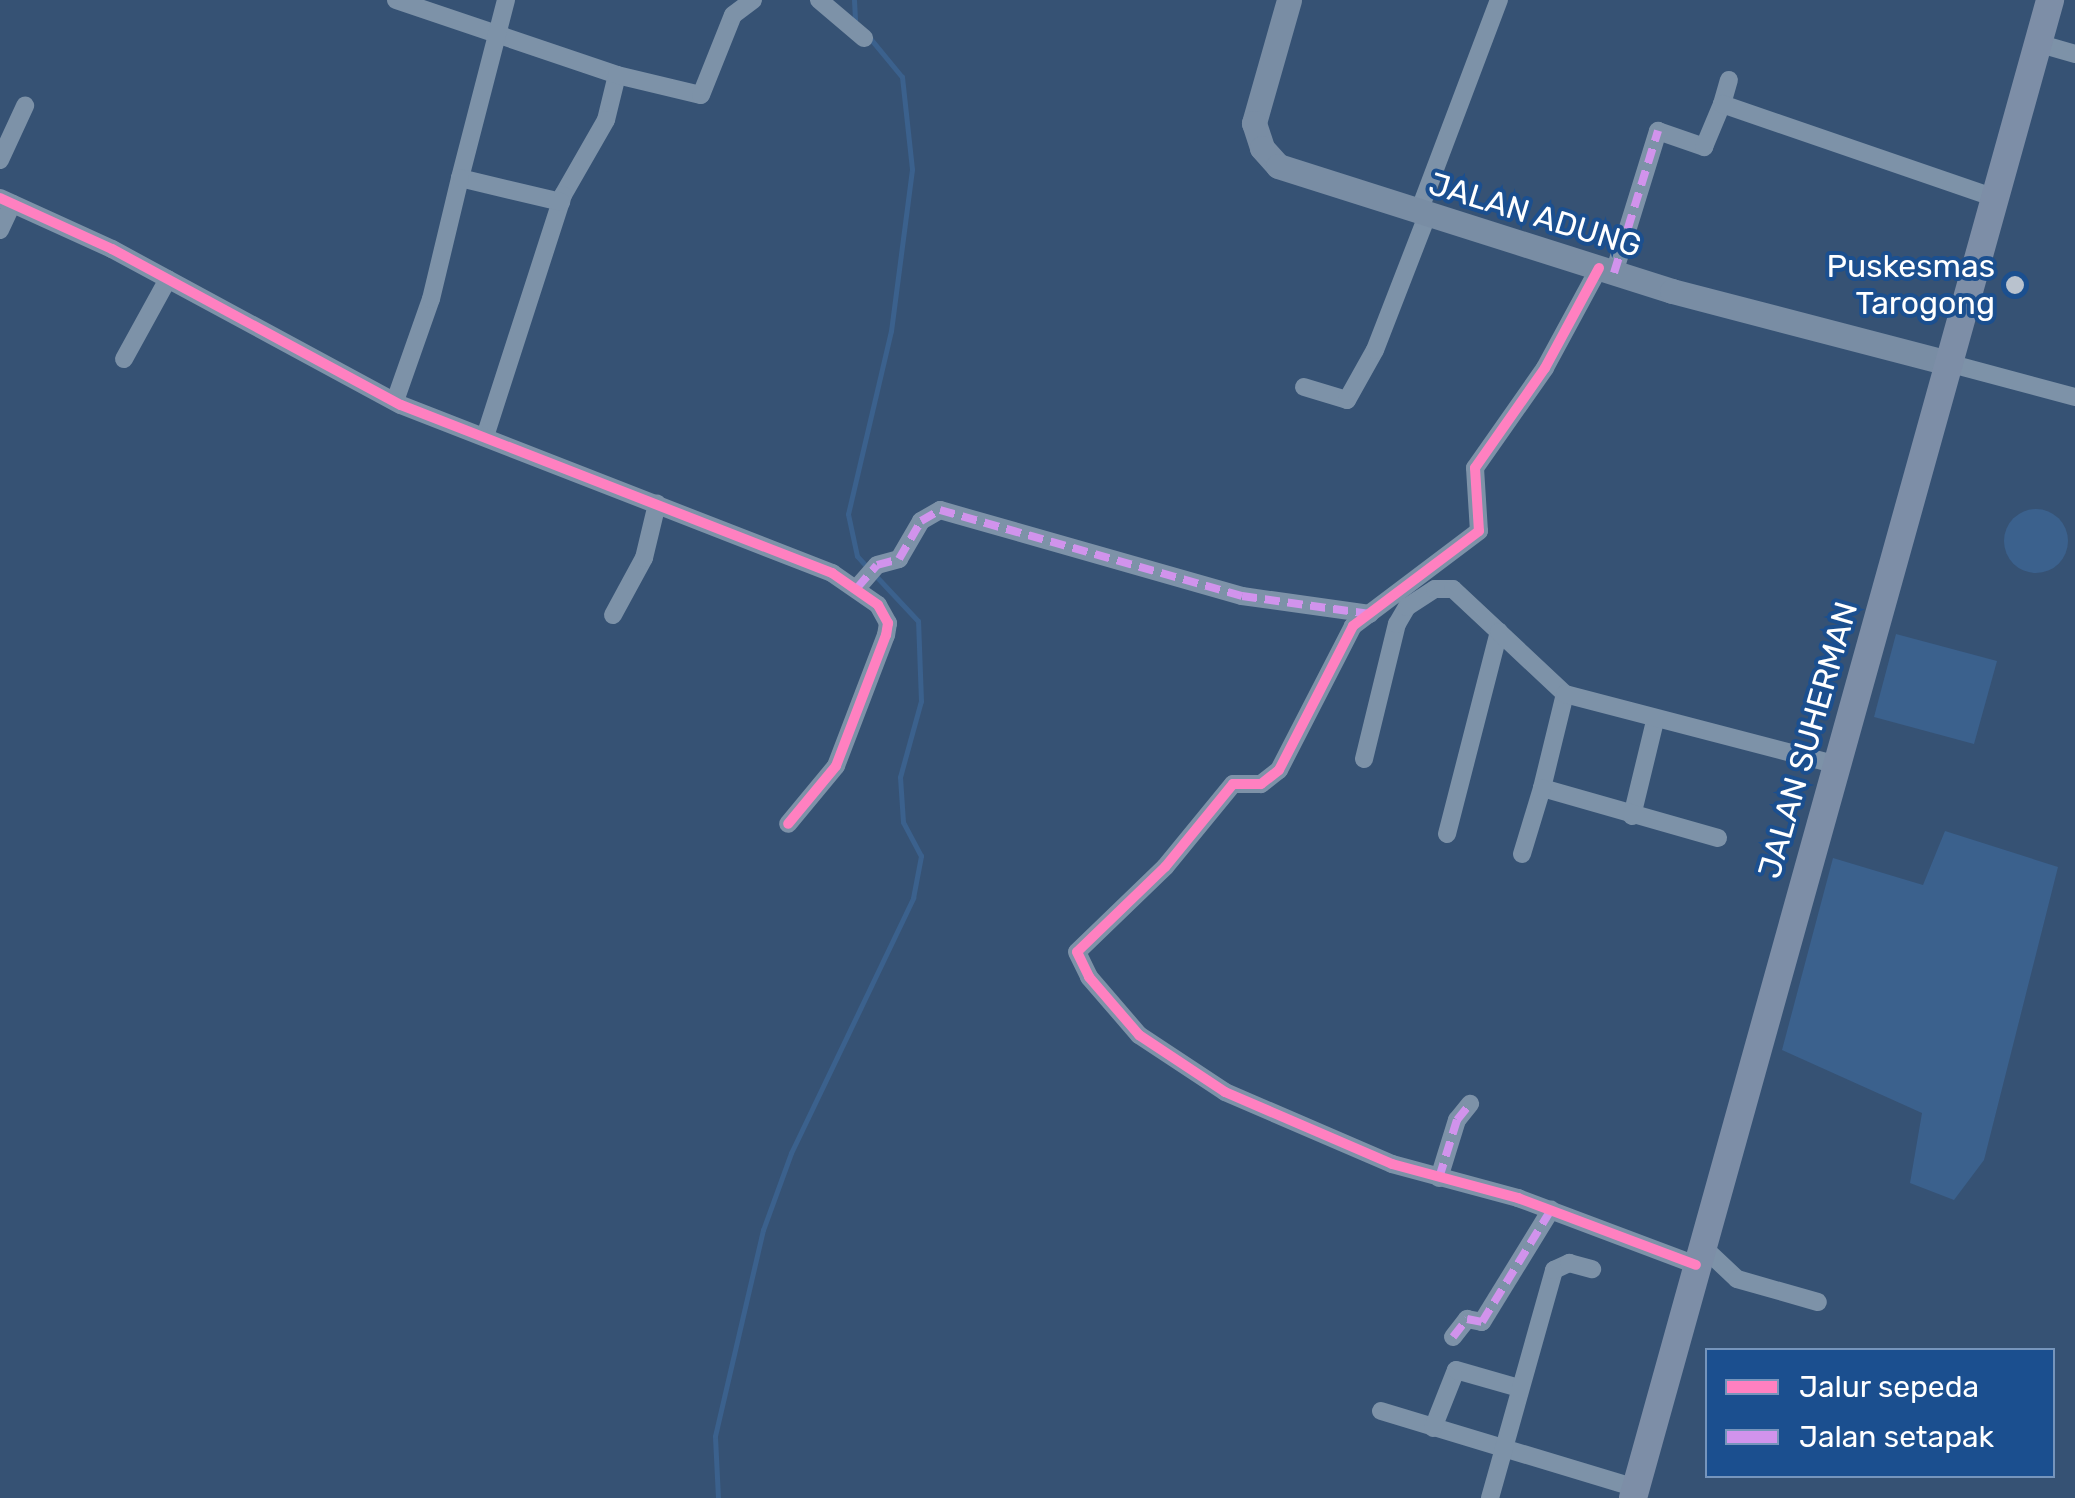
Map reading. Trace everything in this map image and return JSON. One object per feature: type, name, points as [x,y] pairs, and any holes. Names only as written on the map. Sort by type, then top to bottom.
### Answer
[{"type":"main road","name":"JALAN ADUNG","points":[[1290,0],[1254,123],[1262,148],[1294,174],[1606,270],[1948,362]]},
{"type":"main road","name":"JALAN SUHERMAN","points":[[1634,1493],[2050,0]]},
{"type":"street","points":[[396,0],[617,75],[701,95],[733,15],[753,0]]},
{"type":"street","points":[[395,401],[431,299],[506,0]]},
{"type":"street","points":[[819,0],[864,38]]},
{"type":"street","points":[[1304,387],[1347,400],[1375,350],[1498,0]]},
{"type":"street","points":[[2037,43],[2075,54]]},
{"type":"street","points":[[485,437],[561,202],[606,120],[617,75]]},
{"type":"street","points":[[1729,80],[1704,147],[1658,131],[1606,270],[1545,368],[1475,468],[1478,531],[1344,638],[1279,770],[1262,784],[1234,784],[1164,867],[1078,952],[1089,977],[1138,1035],[1199,1078],[1392,1164],[1699,1255],[1737,1278],[1818,1302]]},
{"type":"street","points":[[1722,104],[1992,197]]},
{"type":"street","points":[[0,160],[25,106]]},
{"type":"street","points":[[460,178],[561,202]]},
{"type":"street","points":[[0,230],[6,201],[168,279],[395,401],[859,586],[884,614],[886,635],[836,766],[788,824]]},
{"type":"street","points":[[124,359],[168,279]]},
{"type":"street","points":[[1948,362],[2075,397]]},
{"type":"street","points":[[612,615],[644,558],[657,504]]},
{"type":"street","points":[[859,586],[877,565],[900,559],[920,521],[940,510],[1242,596],[1370,614]]},
{"type":"street","points":[[1364,759],[1397,624],[1407,607],[1436,589],[1453,589],[1565,694],[1655,721],[1838,765]]},
{"type":"street","points":[[1447,834],[1499,632]]},
{"type":"street","points":[[1522,854],[1565,694]]},
{"type":"street","points":[[1632,816],[1655,721]]},
{"type":"street","points":[[1542,788],[1718,838]]},
{"type":"street","points":[[1439,1178],[1458,1120],[1470,1104]]},
{"type":"street","points":[[1453,1337],[1468,1319],[1482,1322],[1551,1210]]},
{"type":"street","points":[[1490,1498],[1554,1270],[1569,1263],[1592,1268]]},
{"type":"street","points":[[1433,1428],[1456,1370],[1519,1388]]},
{"type":"street","points":[[1381,1412],[1634,1493]]},
{"type":"water","points":[[2036,509],[2058,519],[2068,541],[2058,563],[2036,573],[2014,563],[2004,541],[2014,519]]},
{"type":"water","points":[[1896,634],[1997,661],[1974,744],[1874,717]]},
{"type":"water","points":[[1945,831],[2058,867],[1984,1160],[1954,1200],[1910,1183],[1922,1113],[1782,1050],[1833,858],[1923,885]]},
{"type":"waterway","points":[[854,0],[855,21]]},
{"type":"waterway","points":[[867,567],[857,556],[848,514],[891,331],[912,169],[902,77],[869,37]]},
{"type":"waterway","points":[[718,1498],[715,1436],[763,1230],[791,1153],[913,898],[921,856],[903,822],[900,777],[921,701],[918,621],[875,575]]},
{"type":"marked path","points":[[1614,273],[1658,131]]},
{"type":"marked path","points":[[857,588],[877,565],[899,559],[921,521],[940,510],[1242,596],[1370,614]]},
{"type":"marked path","points":[[1439,1178],[1457,1120],[1470,1104]]},
{"type":"marked path","points":[[1453,1337],[1467,1319],[1482,1322],[1551,1210]]},
{"type":"cycle path","points":[[0,198],[112,249],[401,405],[832,573],[878,605],[888,623],[886,635],[836,766],[788,824]]},
{"type":"cycle path","points":[[1599,268],[1545,368],[1475,468],[1479,531],[1353,626],[1279,770],[1261,784],[1233,784],[1165,867],[1077,952],[1089,977],[1139,1035],[1225,1092],[1392,1164],[1518,1198],[1696,1265]]},
{"type":"place","name":"Puskesmas Tarogong","points":[[2015,285]]}]
